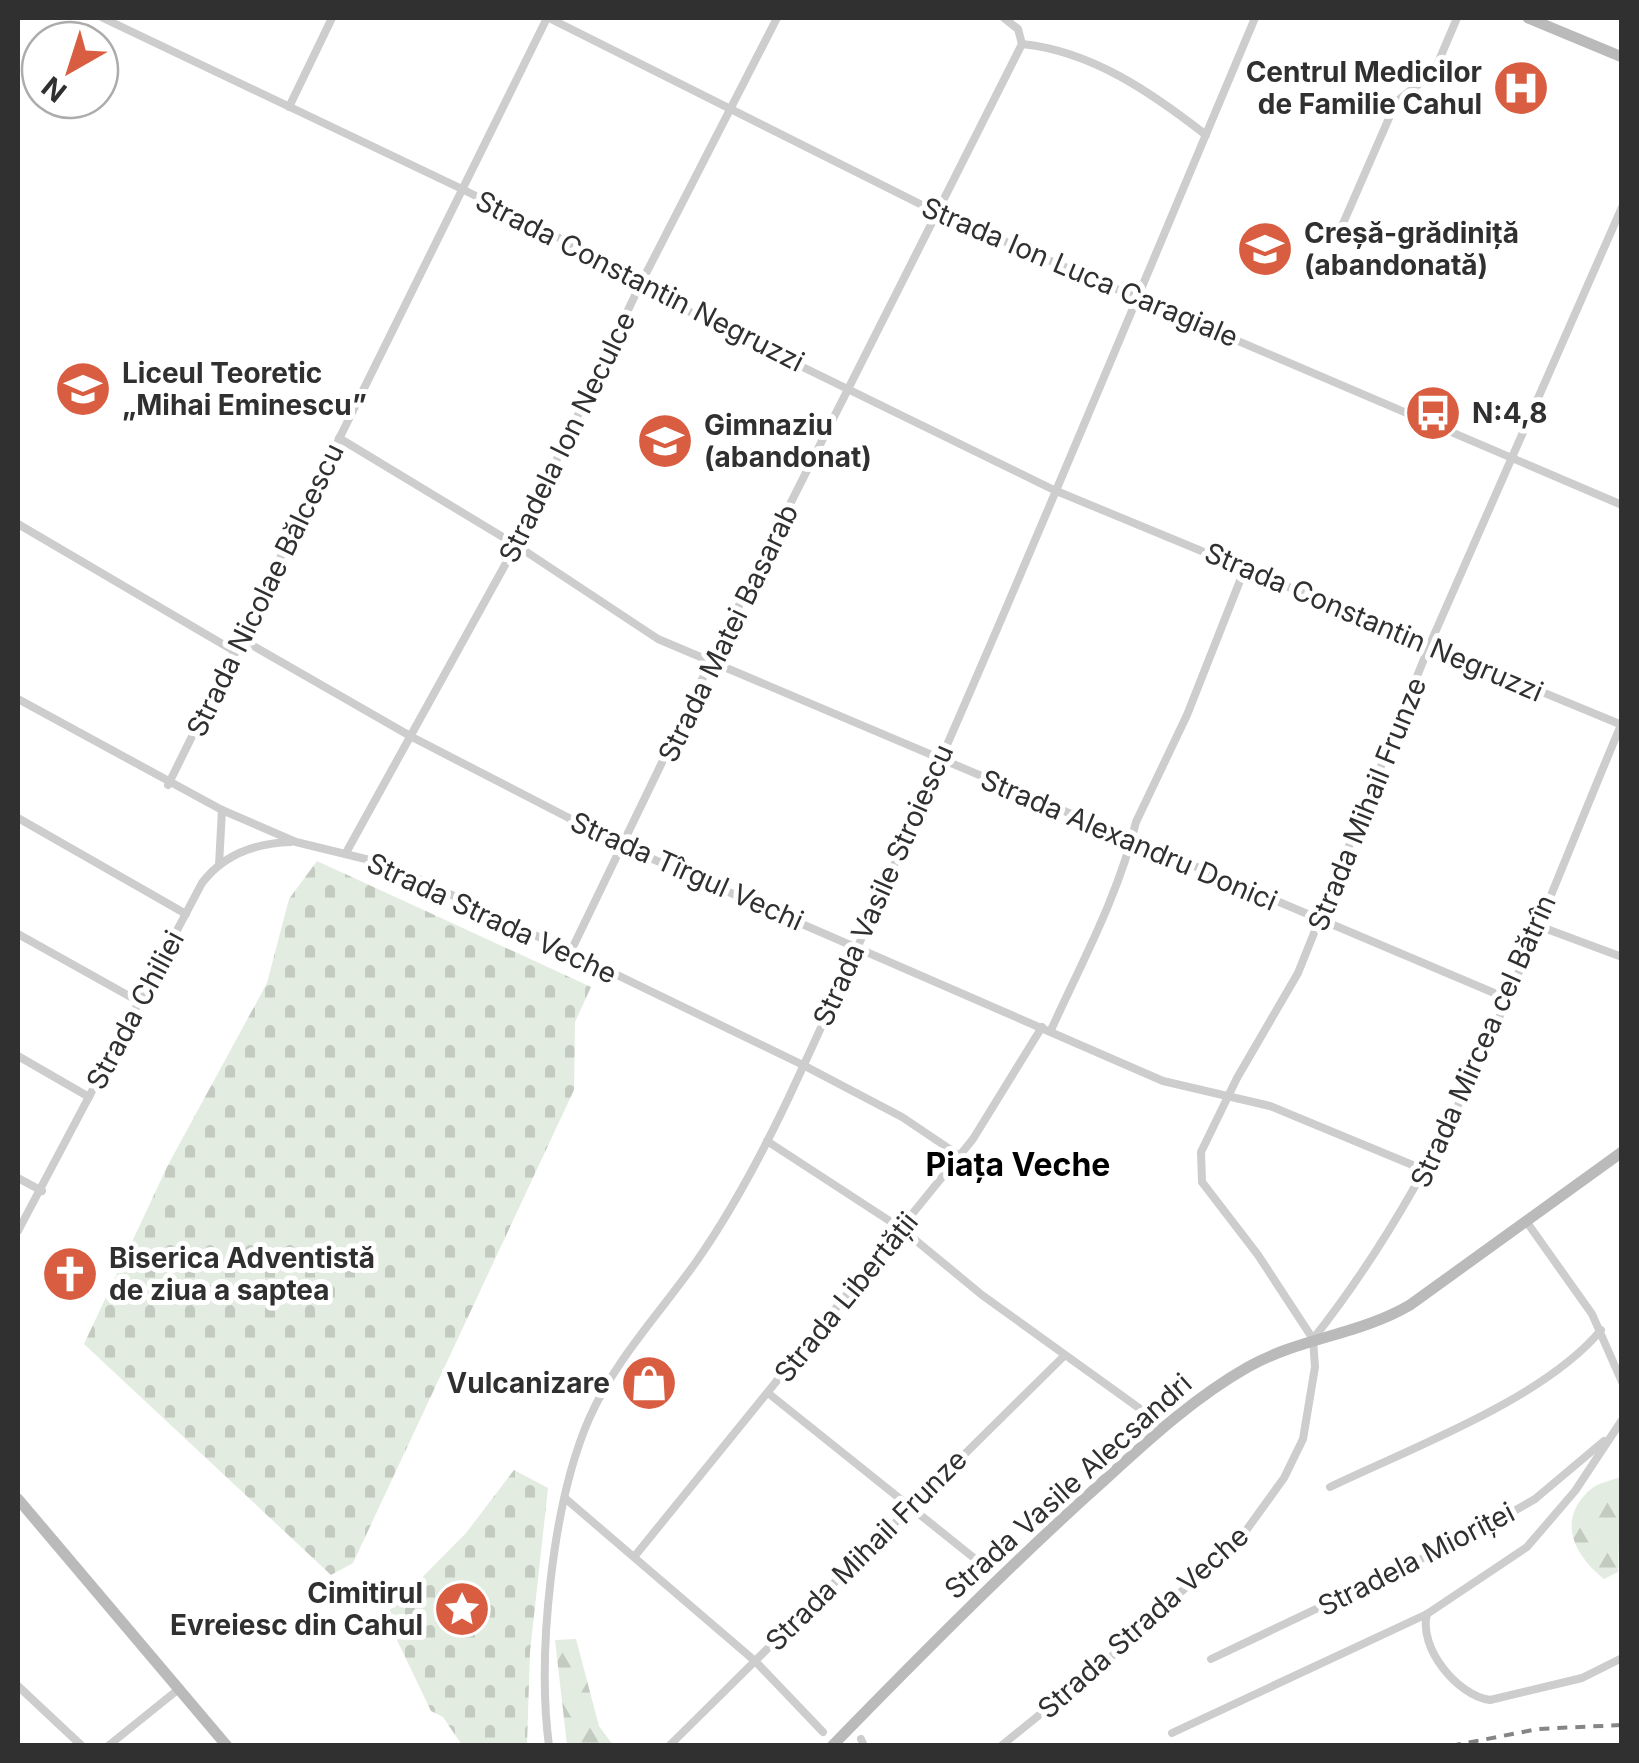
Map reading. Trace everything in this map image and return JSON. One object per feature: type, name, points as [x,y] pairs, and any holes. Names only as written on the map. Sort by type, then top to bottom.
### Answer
[{"type":"main road","points":[[1528,18],[1622,57]]},
{"type":"main road","name":"Strada Vasile Alecsandri","points":[[832,1746],[998,1577],[1164,1426],[1248,1367],[1314,1339],[1360,1328],[1396,1313],[1622,1152]]},
{"type":"main road","points":[[18,1500],[227,1746]]},
{"type":"street","name":"Strada Constantin Negruzzi","points":[[107,18],[462,189],[597,257],[639,287],[1054,490],[1621,725]]},
{"type":"street","points":[[289,106],[332,18]]},
{"type":"street","name":"Strada Ion Luca Caragiale","points":[[548,18],[936,212],[1622,505]]},
{"type":"street","name":"Strada Nicolae Bălcescu","points":[[168,785],[548,18]]},
{"type":"street","name":"Stradela Ion Neculce","points":[[347,851],[516,546],[639,287],[777,18]]},
{"type":"street","points":[[1004,18],[1018,29],[1022,44],[1080,56],[1171,108],[1206,135]]},
{"type":"street","name":"Strada Vasile Stroiescu","points":[[549,1746],[544,1675],[566,1498],[589,1420],[612,1375],[697,1261],[767,1141],[939,760],[1255,18]]},
{"type":"street","points":[[1338,235],[1396,102],[1434,72],[1457,18]]},
{"type":"street","name":"Strada Matei Basarab","points":[[570,953],[625,847],[710,663],[1022,44]]},
{"type":"street","name":"Strada Mihail Frunze","points":[[1314,1339],[1199,1174],[1201,1152],[1216,1129],[1228,1095],[1279,1009],[1320,920],[1430,644],[1622,207]]},
{"type":"street","name":"Strada Alexandru Donici","points":[[339,438],[658,639],[1506,998]]},
{"type":"street","points":[[18,524],[236,652]]},
{"type":"street","name":"Strada Libertății","points":[[634,1557],[960,1156],[1047,1028],[1134,840],[1136,822],[1187,715],[1245,568]]},
{"type":"street","name":"Strada Tîrgul Vechi","points":[[243,640],[412,737],[625,847],[1187,1090],[1270,1106],[1427,1171]]},
{"type":"street","name":"Strada Strada Veche","points":[[18,699],[168,785],[296,842],[347,851],[390,865],[803,1064],[902,1117],[960,1156]]},
{"type":"street","name":"Strada Mircea cel Bătrîn","points":[[1314,1339],[1347,1296],[1427,1171],[1506,998],[1621,725]]},
{"type":"street","points":[[222,810],[218,865],[259,846],[296,842]]},
{"type":"street","points":[[18,818],[186,914]]},
{"type":"street","name":"Strada Chiliei","points":[[18,1231],[186,914],[218,865]]},
{"type":"street","points":[[1536,924],[1622,957]]},
{"type":"street","points":[[18,934],[138,1002]]},
{"type":"street","points":[[18,1056],[90,1097]]},
{"type":"street","points":[[767,1141],[902,1228],[1064,1356],[1164,1426]]},
{"type":"street","points":[[18,1178],[42,1191]]},
{"type":"street","points":[[1526,1221],[1601,1330],[1622,1382]]},
{"type":"street","points":[[1330,1487],[1527,1390],[1574,1358],[1601,1330]]},
{"type":"street","name":"Strada Strada Veche","points":[[1001,1746],[1118,1652],[1260,1515],[1303,1439],[1315,1368],[1314,1339]]},
{"type":"street","name":"Strada Mihail Frunze","points":[[669,1746],[1064,1356]]},
{"type":"street","points":[[768,1393],[989,1570]]},
{"type":"street","points":[[1172,1733],[1426,1614],[1527,1546],[1575,1492],[1622,1420]]},
{"type":"street","name":"Stradela Mioriței","points":[[1211,1659],[1480,1531],[1535,1499],[1608,1438]]},
{"type":"street","points":[[566,1498],[755,1661],[823,1732]]},
{"type":"street","points":[[1426,1614],[1425,1634],[1432,1649],[1462,1691],[1475,1698],[1490,1700],[1582,1678],[1622,1658]]},
{"type":"street","points":[[18,1686],[82,1745]]},
{"type":"street","points":[[108,1746],[180,1688]]},
{"type":"green space","points":[[317,861],[591,987],[575,1022],[574,1090],[353,1563],[331,1575],[84,1344],[168,1165],[267,983],[289,899]]},
{"type":"green space","name":"Cimitirul Evreiesc din Cahul","points":[[514,1470],[548,1488],[530,1652],[527,1745],[462,1745],[443,1717],[431,1711],[385,1615],[466,1533]]},
{"type":"green space","points":[[1621,1477],[1618,1572],[1604,1579],[1578,1549],[1573,1537],[1574,1513],[1591,1489]]},
{"type":"green space","points":[[576,1639],[599,1726],[613,1745],[567,1745],[555,1640]]},
{"type":"railway","points":[[1451,1746],[1538,1729],[1622,1725]]},
{"type":"place","name":"Centrul Medicilor de Familie Cahul","points":[[1521,88]]},
{"type":"place","name":"Creșă-grădiniță (abandonată)","points":[[1265,249]]},
{"type":"place","name":"Liceul Teoretic „Mihai Eminescu”","points":[[83,389]]},
{"type":"place","name":"N:4,8","points":[[1433,413]]},
{"type":"place","name":"Gimnaziu (abandonat)","points":[[665,441]]},
{"type":"place","name":"Biserica Adventistă de ziua a saptea","points":[[70,1274]]},
{"type":"place","name":"Vulcanizare","points":[[649,1383]]},
{"type":"place","name":"Cimitirul Evreiesc din Cahul","points":[[462,1609]]},
{"type":"district","name":"Piața Veche","points":[[1018,1165]]}]
